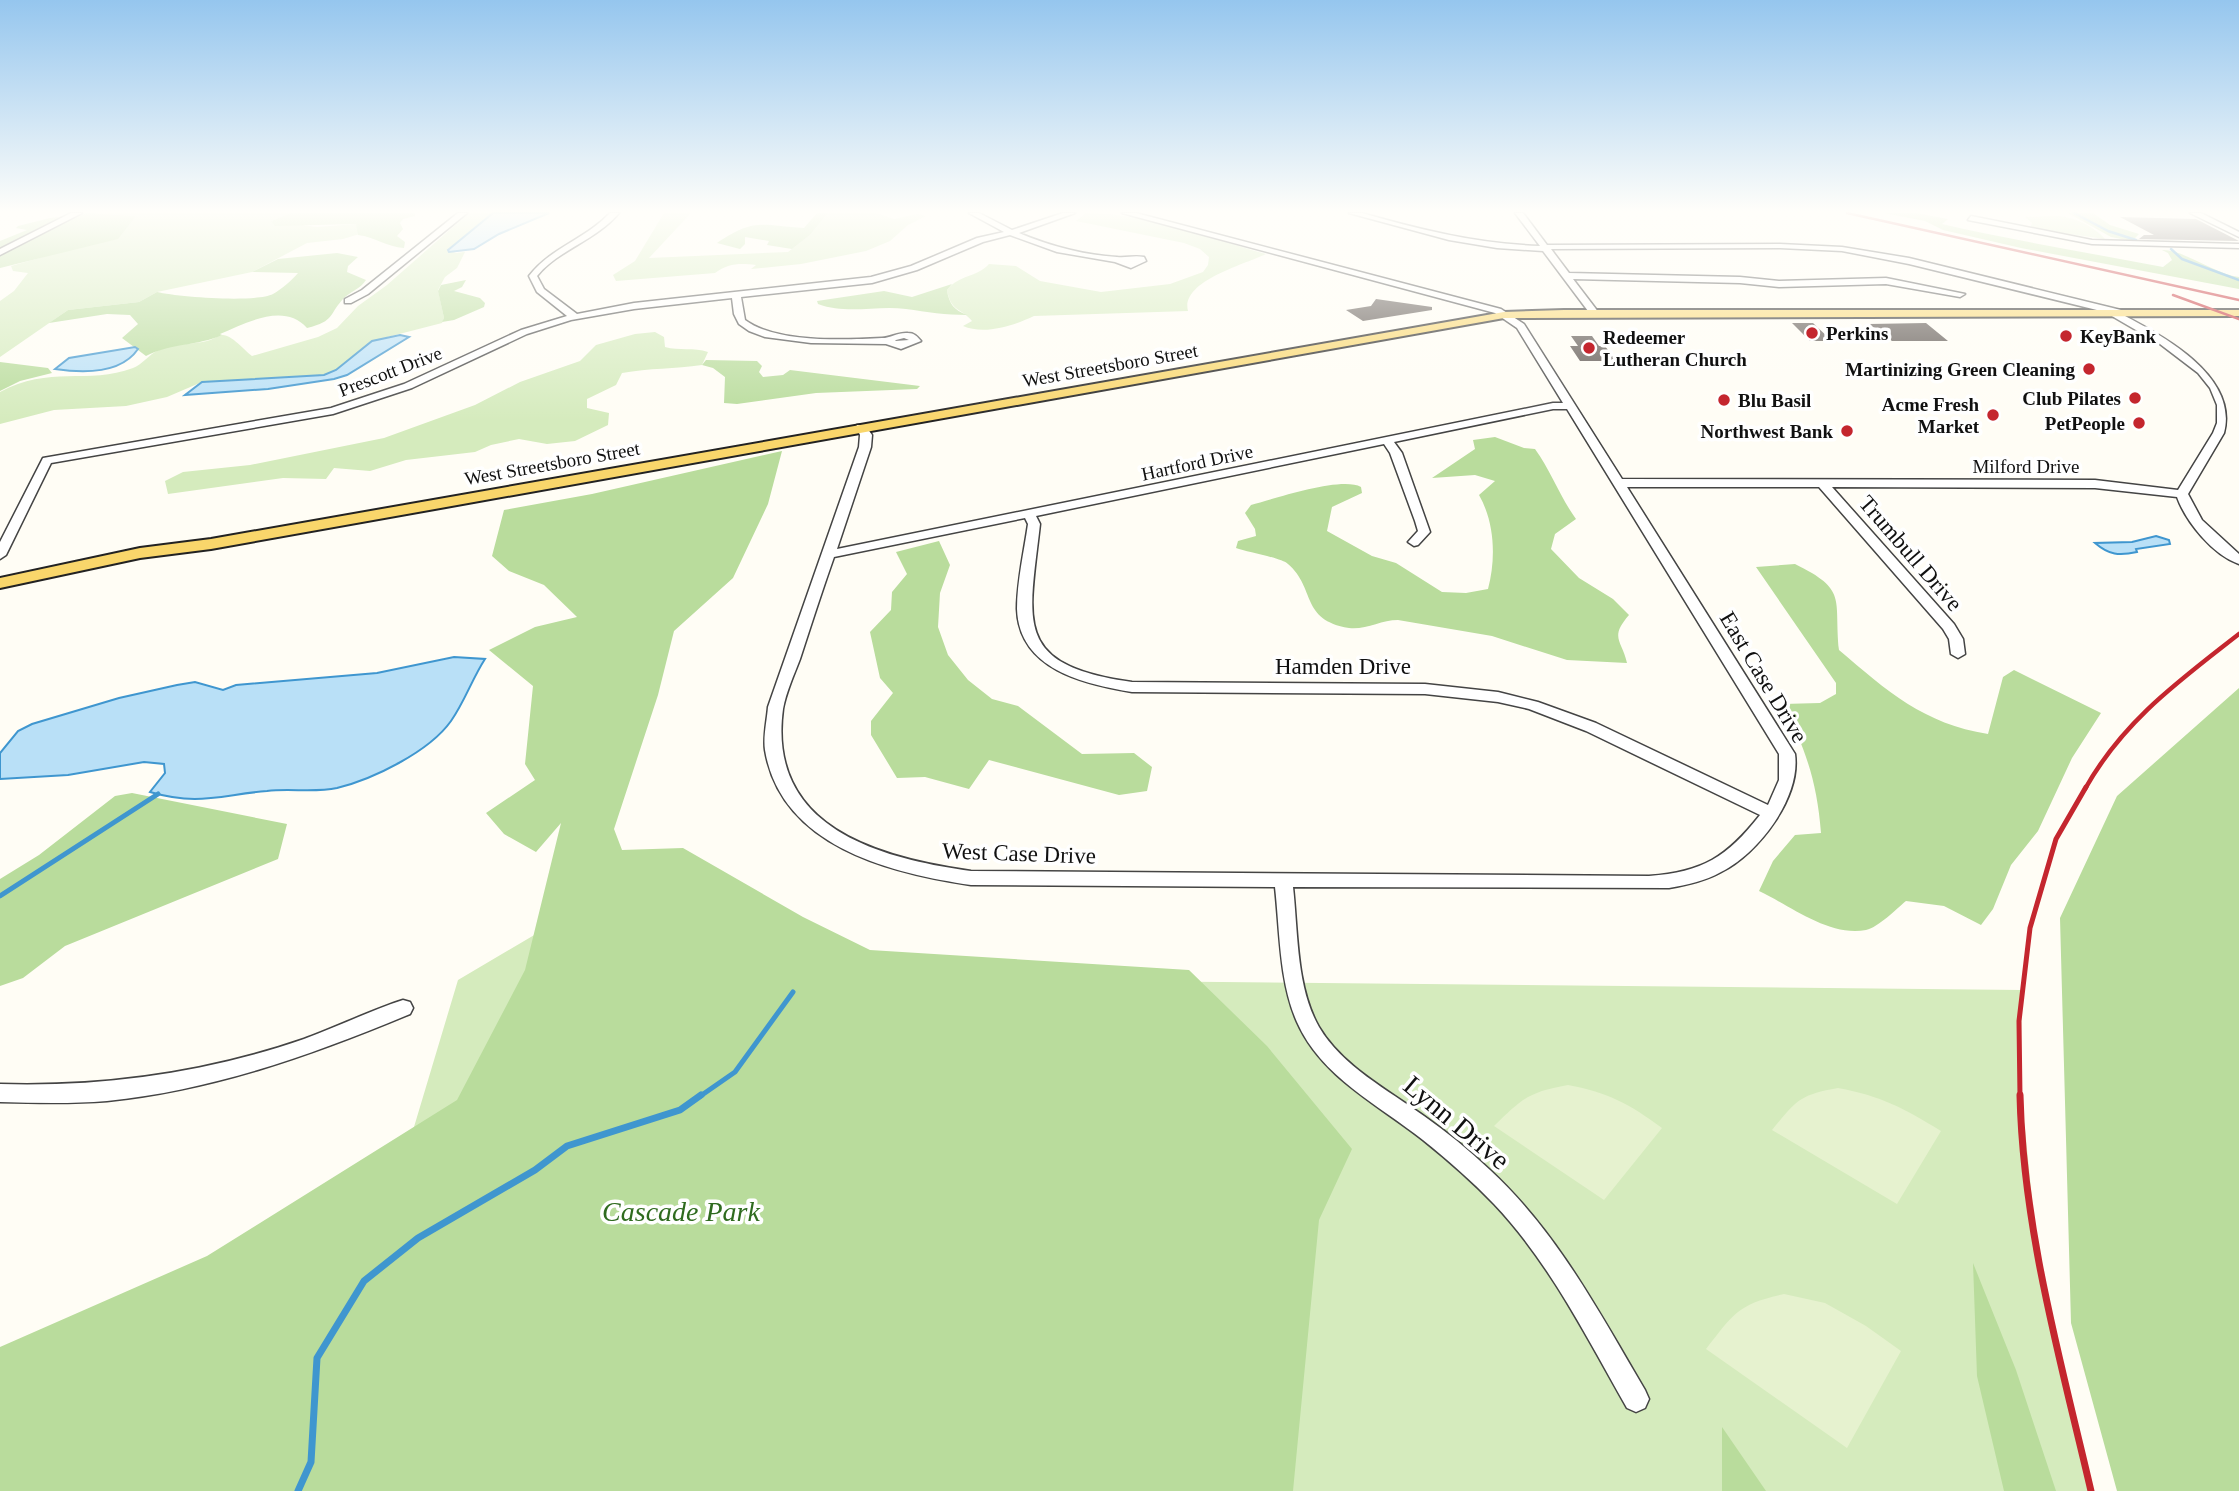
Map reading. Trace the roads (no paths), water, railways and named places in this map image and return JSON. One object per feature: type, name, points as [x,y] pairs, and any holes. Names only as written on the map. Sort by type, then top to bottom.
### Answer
[{"type":"main road","name":"West Streetsboro Street","points":[[0,583],[140,553],[211,544],[1504,315],[2239,313]]},
{"type":"street","points":[[348,301],[377,283]]},
{"type":"street","points":[[536,283],[540,290],[575,317]]},
{"type":"street","name":"Prescott Drive","points":[[0,555],[47,460],[333,411],[408,386],[524,332],[575,317],[627,307],[858,283]]},
{"type":"street","points":[[1394,283],[1477,304],[1504,315]]},
{"type":"street","points":[[1573,283],[1594,313]]},
{"type":"street","points":[[1765,283],[1815,283]]},
{"type":"street","points":[[1894,283],[1960,294]]},
{"type":"street","points":[[1978,283],[2110,312]]},
{"type":"street","points":[[1985,283],[2110,312],[2189,360],[2208,379],[2221,400],[2224,414],[2220,429],[2182,494],[2184,502],[2202,528],[2239,560]]},
{"type":"street","points":[[736,296],[739,317],[743,323],[767,335],[889,341]]},
{"type":"street","points":[[2035,297],[2050,303],[2052,306],[2047,312]]},
{"type":"street","name":"East Case Drive","points":[[1283,880],[1649,883],[1680,880],[1706,873],[1745,848],[1785,792],[1790,772],[1787,754],[1522,327],[1504,315]]},
{"type":"street","name":"Hartford Drive","points":[[830,554],[1553,406],[1571,406]]},
{"type":"street","name":"West Case Drive","points":[[861,427],[866,435],[865,447],[776,707],[771,746],[774,764],[786,792],[809,818],[832,836],[897,865],[946,875],[1283,880]]},
{"type":"street","points":[[1387,440],[1396,453],[1424,532],[1414,542]]},
{"type":"street","name":"Milford Drive","points":[[1619,483],[2095,484],[2182,494]]},
{"type":"street","name":"Trumbull Drive","points":[[1822,483],[1949,627],[1956,639],[1958,654]]},
{"type":"street","name":"Hamden Drive","points":[[1030,514],[1034,524],[1024,611],[1026,626],[1030,638],[1044,654],[1071,672],[1100,682],[1140,687],[1425,689],[1498,697],[1533,705],[1591,727],[1771,813]]},
{"type":"street","name":"Lynn Drive","points":[[1283,880],[1297,990],[1302,1011],[1313,1035],[1333,1058],[1369,1088],[1447,1146],[1492,1187],[1531,1230],[1563,1274],[1636,1399]]},
{"type":"street","points":[[0,1093],[95,1094],[187,1081],[279,1057],[339,1036],[403,1008]]},
{"type":"water","points":[[400,335],[409,337],[347,375],[334,379],[268,389],[185,395],[202,382],[324,375],[336,370],[372,341]]},
{"type":"water","points":[[135,347],[138,349],[131,357],[111,367],[89,371],[55,369],[69,358]]},
{"type":"water","points":[[2156,536],[2169,540],[2170,544],[2119,554],[2105,550],[2095,543],[2132,542]]},
{"type":"water","points":[[454,657],[485,659],[451,721],[429,743],[399,763],[337,788],[276,790],[196,799],[167,796],[150,792],[165,773],[164,764],[144,762],[68,775],[0,779],[0,753],[18,731],[32,724],[119,698],[195,682],[223,690],[236,685],[377,673]]},
{"type":"waterway","points":[[0,896],[158,794]]},
{"type":"waterway","points":[[699,1097],[735,1072],[793,992]]},
{"type":"waterway","points":[[298,1491],[311,1462],[317,1358],[364,1281],[418,1238],[535,1170],[567,1146],[680,1110],[701,1095]]},
{"type":"railway","points":[[2161,283],[2239,300]]},
{"type":"railway","points":[[2173,295],[2239,319]]},
{"type":"railway","points":[[2085,789],[2100,765],[2135,722],[2174,686],[2239,634]]},
{"type":"railway","points":[[2020,1097],[2019,1021],[2030,928],[2056,839],[2086,787]]},
{"type":"railway","points":[[2020,1095],[2028,1195],[2036,1245],[2045,1295],[2091,1491]]},
{"type":"place","name":"Perkins","points":[[1812,333]]},
{"type":"place","name":"KeyBank","points":[[2066,336]]},
{"type":"place","name":"Redeemer Lutheran Church","points":[[1589,348]]},
{"type":"place","name":"Martinizing Green Cleaning","points":[[2089,369]]},
{"type":"place","name":"Club Pilates","points":[[2135,398]]},
{"type":"place","name":"Blu Basil","points":[[1724,400]]},
{"type":"place","name":"Acme Fresh Market","points":[[1993,415]]},
{"type":"place","name":"PetPeople","points":[[2139,423]]},
{"type":"place","name":"Northwest Bank","points":[[1847,431]]},
{"type":"park label","name":"Cascade Park","points":[[681,1211]]}]
